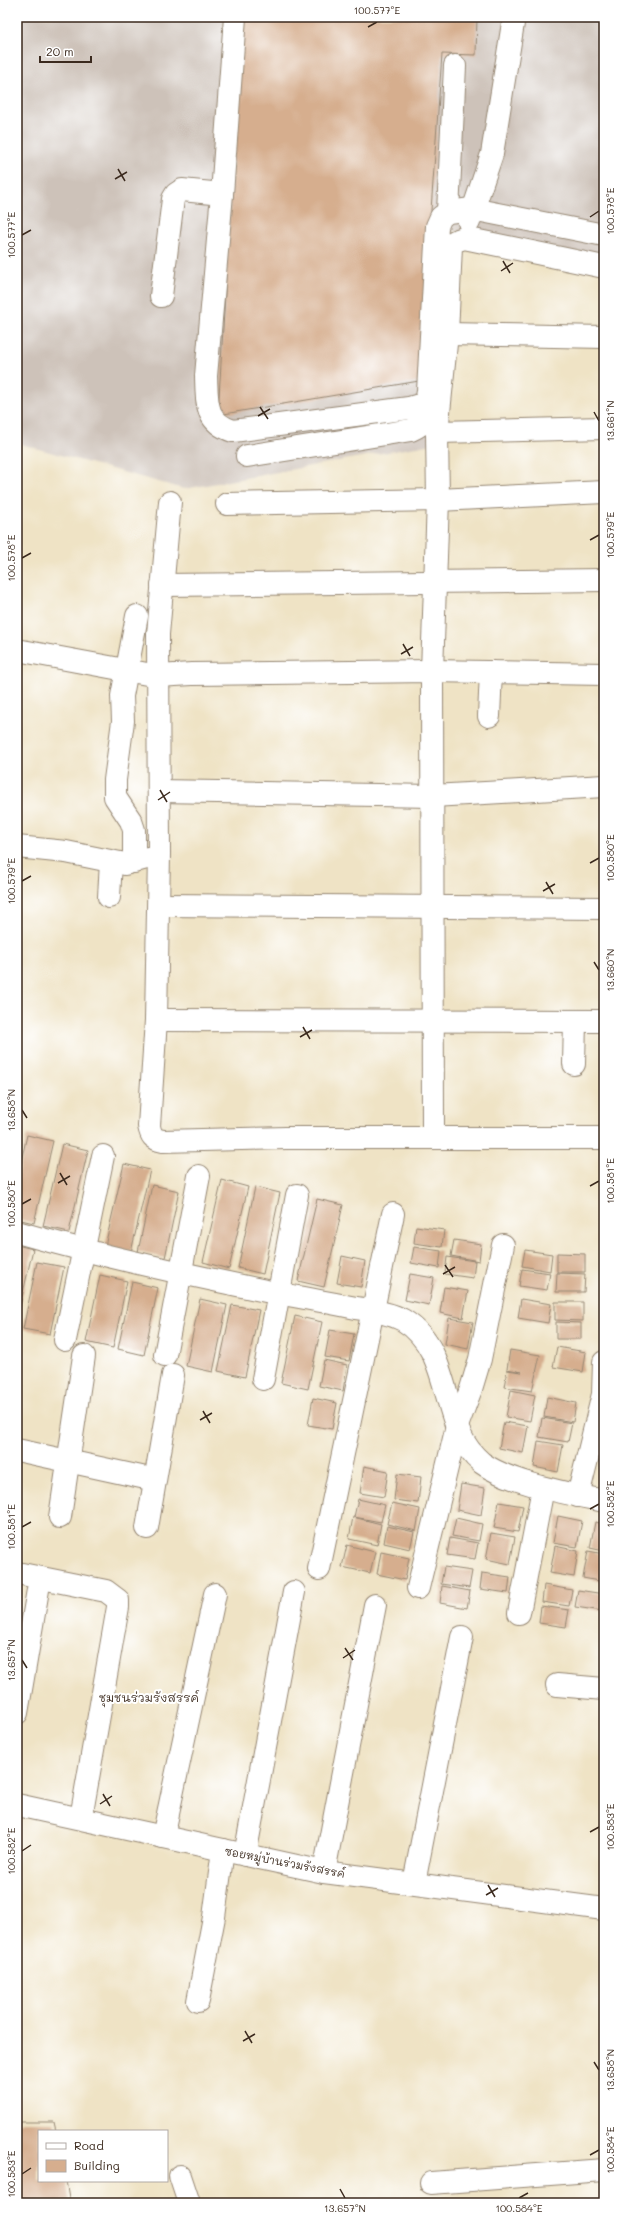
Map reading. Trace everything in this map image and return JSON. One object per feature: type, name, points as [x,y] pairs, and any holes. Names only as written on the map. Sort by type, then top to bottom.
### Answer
[{"type":"street","points":[[235,17],[217,194],[206,376],[207,400],[210,415],[220,426],[233,431],[409,408],[426,403]]},
{"type":"street","points":[[464,238],[472,209],[492,154],[514,17]]},
{"type":"street","points":[[448,212],[455,66]]},
{"type":"street","points":[[161,296],[173,200],[176,194],[182,190],[217,194]]},
{"type":"street","points":[[247,456],[411,430],[421,426],[425,421],[437,226],[441,217],[448,212],[472,209],[604,235]]},
{"type":"street","points":[[433,1138],[432,671],[438,500],[437,432],[447,334],[451,246],[455,241],[464,238],[604,267]]},
{"type":"street","points":[[447,334],[604,337]]},
{"type":"street","points":[[437,432],[604,428]]},
{"type":"street","points":[[227,504],[438,500],[604,492]]},
{"type":"street","points":[[170,502],[160,676],[156,1020],[149,1126],[154,1138],[163,1141],[286,1138],[604,1138]]},
{"type":"street","points":[[165,585],[192,586],[436,581],[604,580]]},
{"type":"street","points":[[134,862],[134,830],[131,821],[116,797],[115,780],[123,721],[122,696],[138,616]]},
{"type":"street","points":[[17,650],[160,676],[192,674],[432,671],[604,674]]},
{"type":"street","points":[[489,716],[491,672]]},
{"type":"street","points":[[158,790],[433,796],[604,786]]},
{"type":"street","points":[[17,847],[66,852],[125,864],[159,854]]},
{"type":"street","points":[[109,897],[111,862]]},
{"type":"street","points":[[158,905],[604,908]]},
{"type":"street","points":[[156,1020],[433,1022],[604,1021]]},
{"type":"street","points":[[574,1064],[575,1021]]},
{"type":"street","points":[[65,1340],[103,1156]]},
{"type":"street","points":[[165,1355],[199,1176]]},
{"type":"street","points":[[263,1379],[297,1195]]},
{"type":"street","points":[[320,1569],[393,1214]]},
{"type":"street","points":[[17,1232],[84,1251],[372,1311],[401,1319],[417,1329],[428,1344],[436,1359],[457,1426],[468,1446],[481,1462],[498,1472],[543,1488],[604,1501]]},
{"type":"street","points":[[418,1588],[457,1426],[471,1389],[480,1358],[503,1245]]},
{"type":"street","points":[[60,1517],[84,1356]]},
{"type":"street","points":[[578,1496],[603,1394],[604,1362]]},
{"type":"street","points":[[147,1528],[173,1375]]},
{"type":"street","points":[[17,1450],[155,1480]]},
{"type":"street","points":[[519,1613],[543,1488]]},
{"type":"street","points":[[17,1573],[106,1591],[118,1600],[81,1818]]},
{"type":"street","points":[[17,1713],[40,1578]]},
{"type":"street","points":[[245,1854],[294,1592]]},
{"type":"street","points":[[163,1837],[215,1594]]},
{"type":"street","points":[[324,1872],[375,1605]]},
{"type":"street","points":[[414,1882],[462,1636]]},
{"type":"street","points":[[557,1685],[604,1689]]},
{"type":"street","name":"ซอยหมู่บ้านร่วมรังสรรค์","points":[[17,1805],[324,1872],[414,1882],[604,1909]]},
{"type":"street","points":[[198,2002],[214,1917],[223,1850]]},
{"type":"street","points":[[431,2183],[604,2170]]},
{"type":"street","points":[[180,2176],[189,2203]]},
{"type":"shaded area","points":[[17,17],[604,17],[604,261],[452,231],[432,444],[184,489],[17,443]]},
{"type":"building","points":[[241,17],[477,17],[476,55],[442,54],[419,381],[218,415]]},
{"type":"building","points":[[27,1135],[53,1141],[34,1223],[17,1219],[17,1180]]},
{"type":"building","points":[[62,1144],[88,1150],[69,1232],[43,1226]]},
{"type":"building","points":[[124,1164],[150,1170],[131,1252],[105,1246]]},
{"type":"building","points":[[222,1180],[248,1187],[229,1269],[203,1262]]},
{"type":"building","points":[[152,1185],[179,1191],[165,1258],[138,1252]]},
{"type":"building","points":[[255,1187],[280,1193],[263,1274],[238,1268]]},
{"type":"building","points":[[317,1199],[343,1205],[324,1287],[298,1281]]},
{"type":"building","points":[[416,1226],[444,1230],[442,1247],[414,1243]]},
{"type":"building","points":[[454,1240],[481,1244],[479,1261],[451,1256]]},
{"type":"building","points":[[17,1245],[33,1249],[18,1315],[17,1314]]},
{"type":"building","points":[[414,1247],[441,1251],[439,1268],[411,1263]]},
{"type":"building","points":[[525,1250],[552,1254],[550,1271],[522,1266]]},
{"type":"building","points":[[557,1253],[585,1254],[585,1272],[557,1272]]},
{"type":"building","points":[[342,1256],[365,1261],[361,1287],[337,1283]]},
{"type":"building","points":[[447,1257],[475,1261],[473,1278],[445,1274]]},
{"type":"building","points":[[37,1262],[64,1267],[50,1334],[23,1329]]},
{"type":"building","points":[[522,1269],[550,1273],[547,1290],[519,1286]]},
{"type":"building","points":[[557,1273],[585,1274],[584,1292],[556,1292]]},
{"type":"building","points":[[410,1274],[434,1278],[429,1305],[405,1300]]},
{"type":"building","points":[[100,1275],[127,1281],[113,1348],[86,1342]]},
{"type":"building","points":[[132,1282],[158,1288],[144,1355],[118,1349]]},
{"type":"building","points":[[444,1287],[468,1291],[463,1318],[440,1313]]},
{"type":"building","points":[[200,1299],[227,1305],[213,1372],[186,1366]]},
{"type":"building","points":[[521,1299],[551,1304],[548,1323],[518,1318]]},
{"type":"building","points":[[555,1302],[583,1302],[583,1321],[555,1320]]},
{"type":"building","points":[[232,1305],[259,1310],[245,1377],[218,1371]]},
{"type":"building","points":[[295,1316],[322,1322],[308,1389],[281,1383]]},
{"type":"building","points":[[449,1318],[473,1322],[468,1349],[445,1344]]},
{"type":"building","points":[[556,1322],[581,1323],[581,1339],[556,1339]]},
{"type":"building","points":[[330,1330],[354,1334],[349,1361],[325,1357]]},
{"type":"building","points":[[557,1347],[586,1352],[583,1372],[553,1367]]},
{"type":"building","points":[[510,1350],[540,1355],[532,1391],[504,1387],[507,1370],[522,1372],[507,1369]]},
{"type":"building","points":[[324,1360],[347,1365],[343,1391],[319,1386]]},
{"type":"building","points":[[511,1390],[535,1395],[530,1421],[506,1417]]},
{"type":"building","points":[[547,1397],[576,1403],[573,1422],[544,1417]]},
{"type":"building","points":[[313,1398],[337,1403],[332,1429],[308,1425]]},
{"type":"building","points":[[542,1418],[572,1423],[568,1442],[539,1437]]},
{"type":"building","points":[[504,1422],[528,1426],[523,1453],[499,1448]]},
{"type":"building","points":[[538,1441],[563,1445],[558,1472],[534,1467]]},
{"type":"building","points":[[364,1466],[388,1471],[384,1497],[360,1493]]},
{"type":"building","points":[[397,1474],[421,1477],[418,1503],[394,1500]]},
{"type":"building","points":[[461,1484],[485,1488],[481,1515],[457,1510]]},
{"type":"building","points":[[358,1499],[385,1505],[381,1522],[354,1517]]},
{"type":"building","points":[[499,1502],[523,1506],[518,1532],[494,1528]]},
{"type":"building","points":[[392,1503],[420,1509],[416,1531],[387,1524]]},
{"type":"building","points":[[558,1516],[582,1521],[577,1547],[553,1543]]},
{"type":"building","points":[[353,1517],[381,1524],[377,1545],[349,1539]]},
{"type":"building","points":[[456,1518],[482,1524],[479,1541],[452,1536]]},
{"type":"building","points":[[595,1522],[604,1524],[604,1551],[590,1548]]},
{"type":"building","points":[[387,1526],[414,1532],[410,1549],[384,1543]]},
{"type":"building","points":[[491,1533],[515,1537],[510,1564],[486,1559]]},
{"type":"building","points":[[450,1538],[478,1543],[475,1559],[447,1555]]},
{"type":"building","points":[[347,1545],[375,1552],[370,1573],[342,1567]]},
{"type":"building","points":[[555,1546],[578,1551],[574,1577],[550,1573]]},
{"type":"building","points":[[588,1551],[604,1554],[604,1582],[583,1578]]},
{"type":"building","points":[[381,1552],[409,1558],[405,1580],[377,1574]]},
{"type":"building","points":[[444,1567],[472,1571],[469,1588],[441,1584]]},
{"type":"building","points":[[482,1573],[510,1577],[508,1593],[480,1589]]},
{"type":"building","points":[[544,1585],[572,1590],[569,1606],[542,1602]]},
{"type":"building","points":[[442,1586],[470,1591],[467,1608],[440,1603]]},
{"type":"building","points":[[578,1590],[604,1594],[603,1611],[575,1607]]},
{"type":"building","points":[[541,1606],[569,1610],[566,1627],[539,1623]]},
{"type":"building","points":[[17,2122],[54,2122],[56,2130],[38,2130],[38,2182],[66,2182],[70,2203],[17,2203]]},
{"type":"district","name":"ชุมชนร่วมรังสรรค์","points":[[149,1697]]}]
